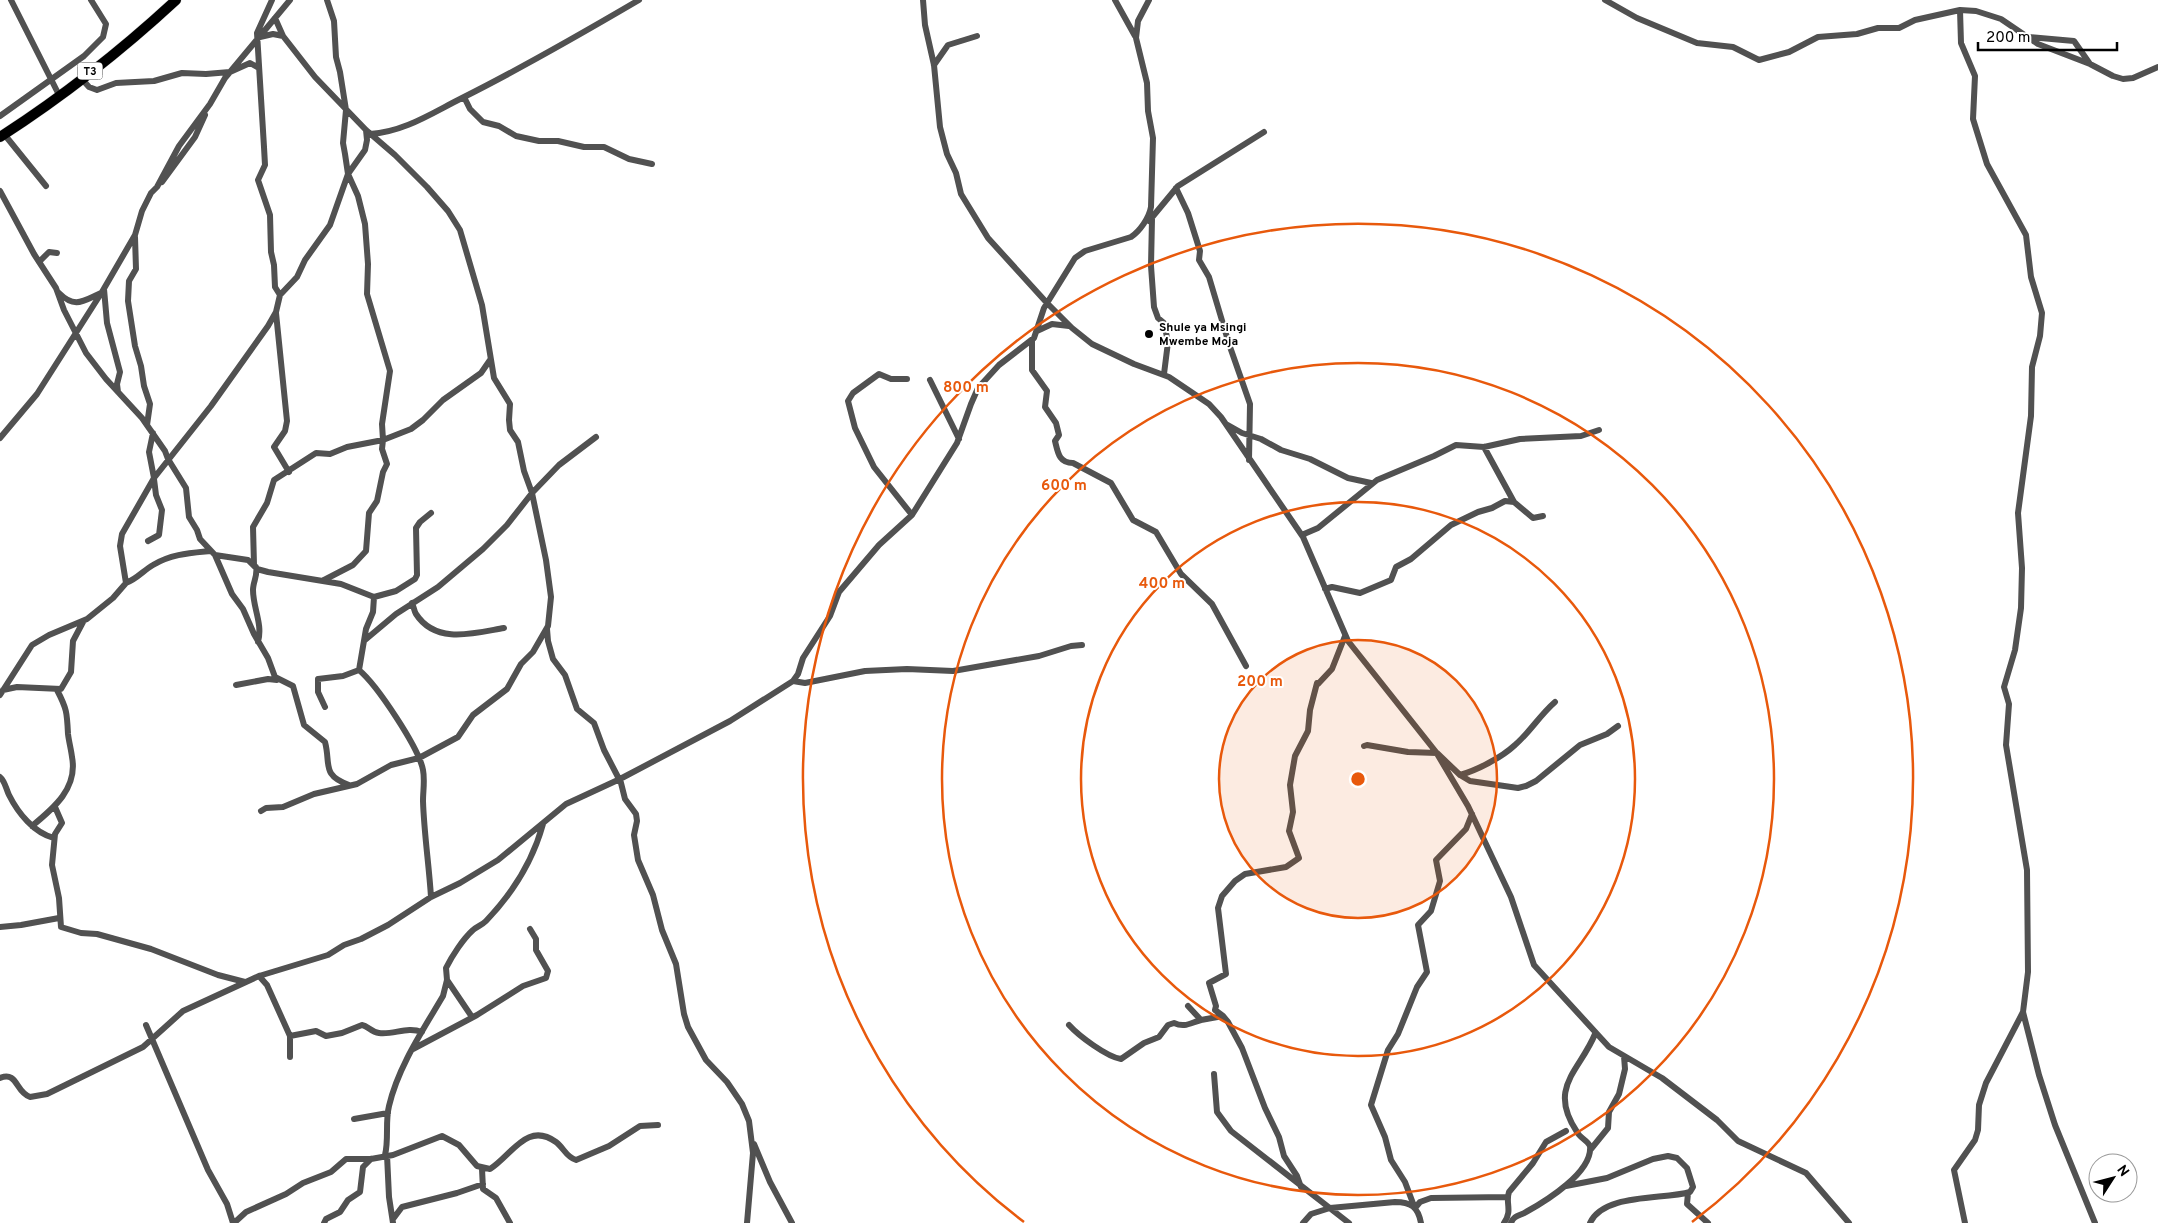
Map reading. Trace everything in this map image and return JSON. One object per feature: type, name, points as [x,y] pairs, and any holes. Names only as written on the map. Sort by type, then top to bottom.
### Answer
[{"type":"highway","name":"T3","points":[[2,136],[81,78],[151,23],[176,0]]},
{"type":"street","points":[[11,0],[59,95]]},
{"type":"street","points":[[0,116],[84,56],[103,37],[106,24],[91,0]]},
{"type":"street","points":[[272,0],[257,33],[259,38],[264,165],[258,180],[270,215],[271,252],[274,265],[275,287],[280,295]]},
{"type":"street","points":[[0,438],[37,394],[103,291],[135,235],[142,211],[179,146],[210,104],[230,72],[290,0]]},
{"type":"street","points":[[324,580],[353,565],[366,551],[369,513],[377,500],[383,472],[387,464],[382,448],[382,424],[390,371],[367,294],[368,264],[365,224],[358,196],[348,174],[343,143],[346,110],[336,57],[333,14],[327,0]]},
{"type":"street","points":[[368,132],[392,131],[413,123],[519,70],[639,0]]},
{"type":"street","points":[[923,0],[925,25],[934,65],[940,128],[947,154],[956,173],[959,190],[988,238],[1072,328],[1104,351],[1164,374],[1209,404],[1225,423],[1303,537],[1346,636],[1436,752],[1472,814],[1511,897],[1534,965],[1595,1034],[1609,1046],[1662,1078],[1699,1106],[1738,1141],[1806,1173],[1849,1223]]},
{"type":"street","points":[[1115,0],[1136,38],[1147,83],[1148,111],[1153,138],[1151,207],[1138,230]]},
{"type":"street","points":[[1136,38],[1138,22],[1149,0]]},
{"type":"street","points":[[1605,0],[1637,18],[1697,43],[1734,47],[1759,60],[1789,52],[1818,37],[1857,34],[1878,28],[1899,28],[1915,20],[1960,10],[1976,11],[2001,19],[2049,49],[2090,64],[2123,79],[2133,78],[2158,67]]},
{"type":"street","points":[[1960,10],[1961,43],[1976,76],[1973,119],[1987,164],[2026,235],[2031,277],[2042,313],[2040,336],[2032,367],[2031,416],[2018,513],[2022,596],[2014,650],[2004,688],[2009,709],[2006,744],[2027,870],[2028,972],[2023,1012],[1986,1083],[1979,1105],[1978,1130],[1975,1140],[1955,1167],[1956,1182],[1966,1223]]},
{"type":"street","points":[[275,18],[283,36],[299,58],[346,110],[427,187],[457,224],[482,305],[494,378],[510,404],[508,420],[510,430],[518,442],[524,471],[532,493],[551,597],[548,642],[554,660],[565,675],[577,709],[594,723],[604,750],[619,779],[625,799],[636,814],[637,821],[634,835],[638,860],[676,964],[684,1014],[688,1026],[706,1060],[727,1082],[742,1104],[749,1121],[753,1143],[747,1223]]},
{"type":"street","points":[[259,38],[273,34],[283,36]]},
{"type":"street","points":[[934,65],[948,45],[977,36]]},
{"type":"street","points":[[2026,36],[2074,41],[2090,64]]},
{"type":"street","points":[[81,78],[89,87],[97,90],[116,83],[154,81],[182,73],[230,72],[250,63],[259,68]]},
{"type":"street","points":[[464,97],[470,109],[483,122],[499,126],[516,136],[539,141],[558,141],[584,147],[604,147],[629,159],[652,164]]},
{"type":"street","points":[[289,472],[274,447],[285,431],[286,421],[276,312],[280,295],[297,278],[305,260],[330,224],[348,174],[365,150],[368,132]]},
{"type":"street","points":[[0,1078],[10,1076],[25,1096],[38,1097],[107,1066],[153,1040],[183,1011],[258,976],[328,955],[344,945],[361,939],[498,860],[566,804],[619,779],[730,721],[792,681],[798,674],[802,658],[830,616],[839,592],[879,545],[912,514],[959,439],[978,388],[999,365],[1032,340],[1047,303],[1078,255],[1131,237],[1152,219],[1176,188],[1264,132]]},
{"type":"street","points":[[2,136],[46,186]]},
{"type":"street","points":[[1176,188],[1188,213],[1200,251],[1199,260],[1209,277],[1229,344],[1250,404],[1249,460]]},
{"type":"street","points":[[0,191],[39,262],[58,292],[64,310],[86,353],[153,433],[186,488],[189,517],[200,539],[213,553],[230,589],[247,615],[258,642],[278,680]]},
{"type":"street","points":[[1152,219],[1151,266],[1154,307],[1158,318],[1164,323],[1168,342],[1164,374]]},
{"type":"street","points":[[135,235],[136,269],[129,281],[128,301],[135,346],[150,404],[147,425]]},
{"type":"street","points":[[39,262],[49,252],[57,253]]},
{"type":"street","points":[[58,292],[73,303],[78,303],[103,291]]},
{"type":"street","points":[[103,291],[107,323],[120,372],[117,384],[118,392]]},
{"type":"street","points":[[126,583],[120,540],[154,478],[218,397],[276,312]]},
{"type":"street","points":[[1037,331],[1047,325],[1056,324],[1072,328]]},
{"type":"street","points":[[1032,340],[1032,370],[1046,391],[1045,407],[1056,423],[1059,435],[1055,441],[1063,462],[1073,463],[1111,483],[1133,520],[1156,532],[1181,574],[1212,604],[1246,666]]},
{"type":"street","points":[[258,642],[259,618],[253,593],[256,574],[252,533],[254,522],[267,503],[272,484],[316,454],[330,454],[347,447],[383,440],[411,429],[443,400],[481,373],[490,360]]},
{"type":"street","points":[[907,379],[891,379],[884,374],[879,374],[853,392],[848,401],[856,428],[874,467],[912,514]]},
{"type":"street","points":[[930,380],[959,439]]},
{"type":"street","points":[[1225,423],[1242,434],[1250,435],[1280,450],[1319,463],[1348,478],[1372,483]]},
{"type":"street","points":[[1303,537],[1304,534],[1311,532],[1337,513],[1372,483],[1456,445],[1484,448],[1520,439],[1581,436],[1599,430]]},
{"type":"street","points":[[148,541],[159,535],[162,517],[162,510],[156,495],[149,452],[153,433]]},
{"type":"street","points":[[365,640],[396,614],[438,587],[482,549],[513,518],[532,493],[559,465],[596,437]]},
{"type":"street","points":[[163,448],[169,451],[176,450]]},
{"type":"street","points":[[1484,448],[1514,502],[1533,518],[1543,516]]},
{"type":"street","points":[[1503,502],[1505,487]]},
{"type":"street","points":[[1325,589],[1332,587],[1356,593],[1391,580],[1396,568],[1410,559],[1451,525],[1508,500],[1514,502]]},
{"type":"street","points":[[2,692],[32,645],[49,635],[84,621],[104,606],[126,583],[162,560],[182,553],[213,553],[248,560],[255,566],[268,572],[341,584],[374,597],[396,591],[415,579],[418,570],[416,528],[431,513]]},
{"type":"street","points":[[359,670],[366,629],[373,612],[374,597]]},
{"type":"street","points":[[412,603],[416,614],[424,622],[437,631],[450,635],[463,635],[504,628]]},
{"type":"street","points":[[2,692],[17,687],[57,690],[63,687],[69,676],[74,637],[84,621]]},
{"type":"street","points":[[261,811],[266,808],[283,807],[314,794],[362,782],[391,766],[419,758],[458,737],[473,715],[503,693],[521,664],[533,652],[548,626]]},
{"type":"street","points":[[1301,1187],[1298,1176],[1284,1156],[1279,1136],[1265,1108],[1242,1048],[1228,1022],[1215,1010],[1216,1006],[1209,984],[1226,974],[1218,908],[1221,896],[1235,881],[1245,874],[1286,867],[1299,858],[1290,831],[1293,812],[1290,785],[1295,756],[1308,731],[1310,710],[1318,684],[1332,669],[1346,636]]},
{"type":"street","points":[[792,681],[805,683],[864,671],[886,669],[909,668],[946,672],[1039,656],[1070,646],[1082,645]]},
{"type":"street","points":[[359,670],[379,692],[419,758],[423,770],[423,800],[431,897]]},
{"type":"street","points":[[325,708],[318,692],[318,679],[343,676],[359,670]]},
{"type":"street","points":[[236,685],[268,679],[278,680],[293,686],[304,725],[324,740],[330,773],[340,782],[349,786]]},
{"type":"street","points":[[32,826],[55,807],[69,787],[73,766],[67,711],[57,690]]},
{"type":"street","points":[[1460,774],[1488,762],[1516,745],[1540,715],[1555,702]]},
{"type":"street","points":[[1364,746],[1408,752],[1436,752],[1470,781],[1518,788],[1536,781],[1580,745],[1607,734],[1618,726]]},
{"type":"street","points":[[0,777],[15,805],[32,826],[44,836],[54,838]]},
{"type":"street","points":[[55,807],[62,823],[54,838],[52,865],[59,898],[59,918],[62,928],[97,934],[151,949],[218,975],[245,982]]},
{"type":"street","points":[[1421,1223],[1405,1182],[1388,1154],[1385,1137],[1371,1102],[1388,1050],[1398,1034],[1417,987],[1427,972],[1418,925],[1430,911],[1440,881],[1436,860],[1466,830],[1472,814]]},
{"type":"street","points":[[472,1017],[448,980],[446,975],[448,964],[472,931],[483,924],[499,907],[525,868],[538,844],[544,823]]},
{"type":"street","points":[[0,927],[59,918]]},
{"type":"street","points":[[413,1049],[472,1017],[523,986],[543,980],[547,976],[548,971],[536,950],[536,939],[530,928]]},
{"type":"street","points":[[258,976],[267,985],[290,1036],[290,1057]]},
{"type":"street","points":[[393,1221],[388,1198],[386,1155],[388,1113],[395,1084],[442,996],[448,980]]},
{"type":"street","points":[[1188,1006],[1201,1020]]},
{"type":"street","points":[[2023,1012],[2039,1075],[2055,1125],[2095,1223]]},
{"type":"street","points":[[1069,1025],[1112,1057],[1121,1059],[1144,1043],[1160,1037],[1169,1024],[1174,1023],[1188,1026],[1201,1020],[1204,1021],[1223,1016]]},
{"type":"street","points":[[146,1025],[208,1170],[229,1209],[234,1223],[246,1212],[286,1194],[303,1183],[331,1172],[346,1159],[372,1159],[444,1136],[458,1145],[474,1164],[482,1168],[493,1167],[518,1143],[532,1135],[544,1136],[555,1141],[568,1157],[576,1160],[609,1146],[638,1127],[658,1125]]},
{"type":"street","points":[[290,1036],[316,1031],[326,1036],[342,1033],[362,1025],[381,1034],[412,1029],[422,1032]]},
{"type":"street","points":[[1591,1149],[1588,1142],[1577,1133],[1569,1116],[1565,1100],[1565,1088],[1567,1081],[1595,1034]]},
{"type":"street","points":[[1511,1223],[1515,1217],[1525,1213],[1566,1186],[1582,1167],[1591,1149],[1608,1128],[1609,1112],[1619,1094],[1625,1069],[1624,1056]]},
{"type":"street","points":[[1214,1074],[1213,1082],[1217,1094],[1217,1112],[1228,1127],[1243,1142],[1267,1158],[1301,1187],[1349,1223]]},
{"type":"street","points":[[354,1119],[388,1113]]},
{"type":"street","points":[[1504,1223],[1510,1212],[1508,1197],[1510,1192],[1546,1142],[1566,1131]]},
{"type":"street","points":[[753,1143],[785,1213],[792,1223]]},
{"type":"street","points":[[1566,1186],[1601,1180],[1653,1159],[1668,1156],[1680,1160],[1687,1168],[1694,1187],[1692,1191],[1629,1199],[1598,1214],[1590,1223]]},
{"type":"street","points":[[324,1223],[326,1219],[340,1212],[348,1200],[360,1192],[363,1167],[372,1159]]},
{"type":"street","points":[[482,1168],[484,1190],[494,1196],[510,1223]]},
{"type":"street","points":[[393,1221],[402,1206],[457,1193],[482,1184]]},
{"type":"street","points":[[1688,1193],[1687,1204],[1708,1223]]},
{"type":"street","points":[[1414,1207],[1420,1202],[1431,1198],[1508,1197]]},
{"type":"street","points":[[1303,1223],[1312,1214],[1330,1208],[1394,1202],[1403,1202],[1414,1207]]},
{"type":"place","name":"Shule ya Msingi Mwembe Moja","points":[[1149,334]]}]
